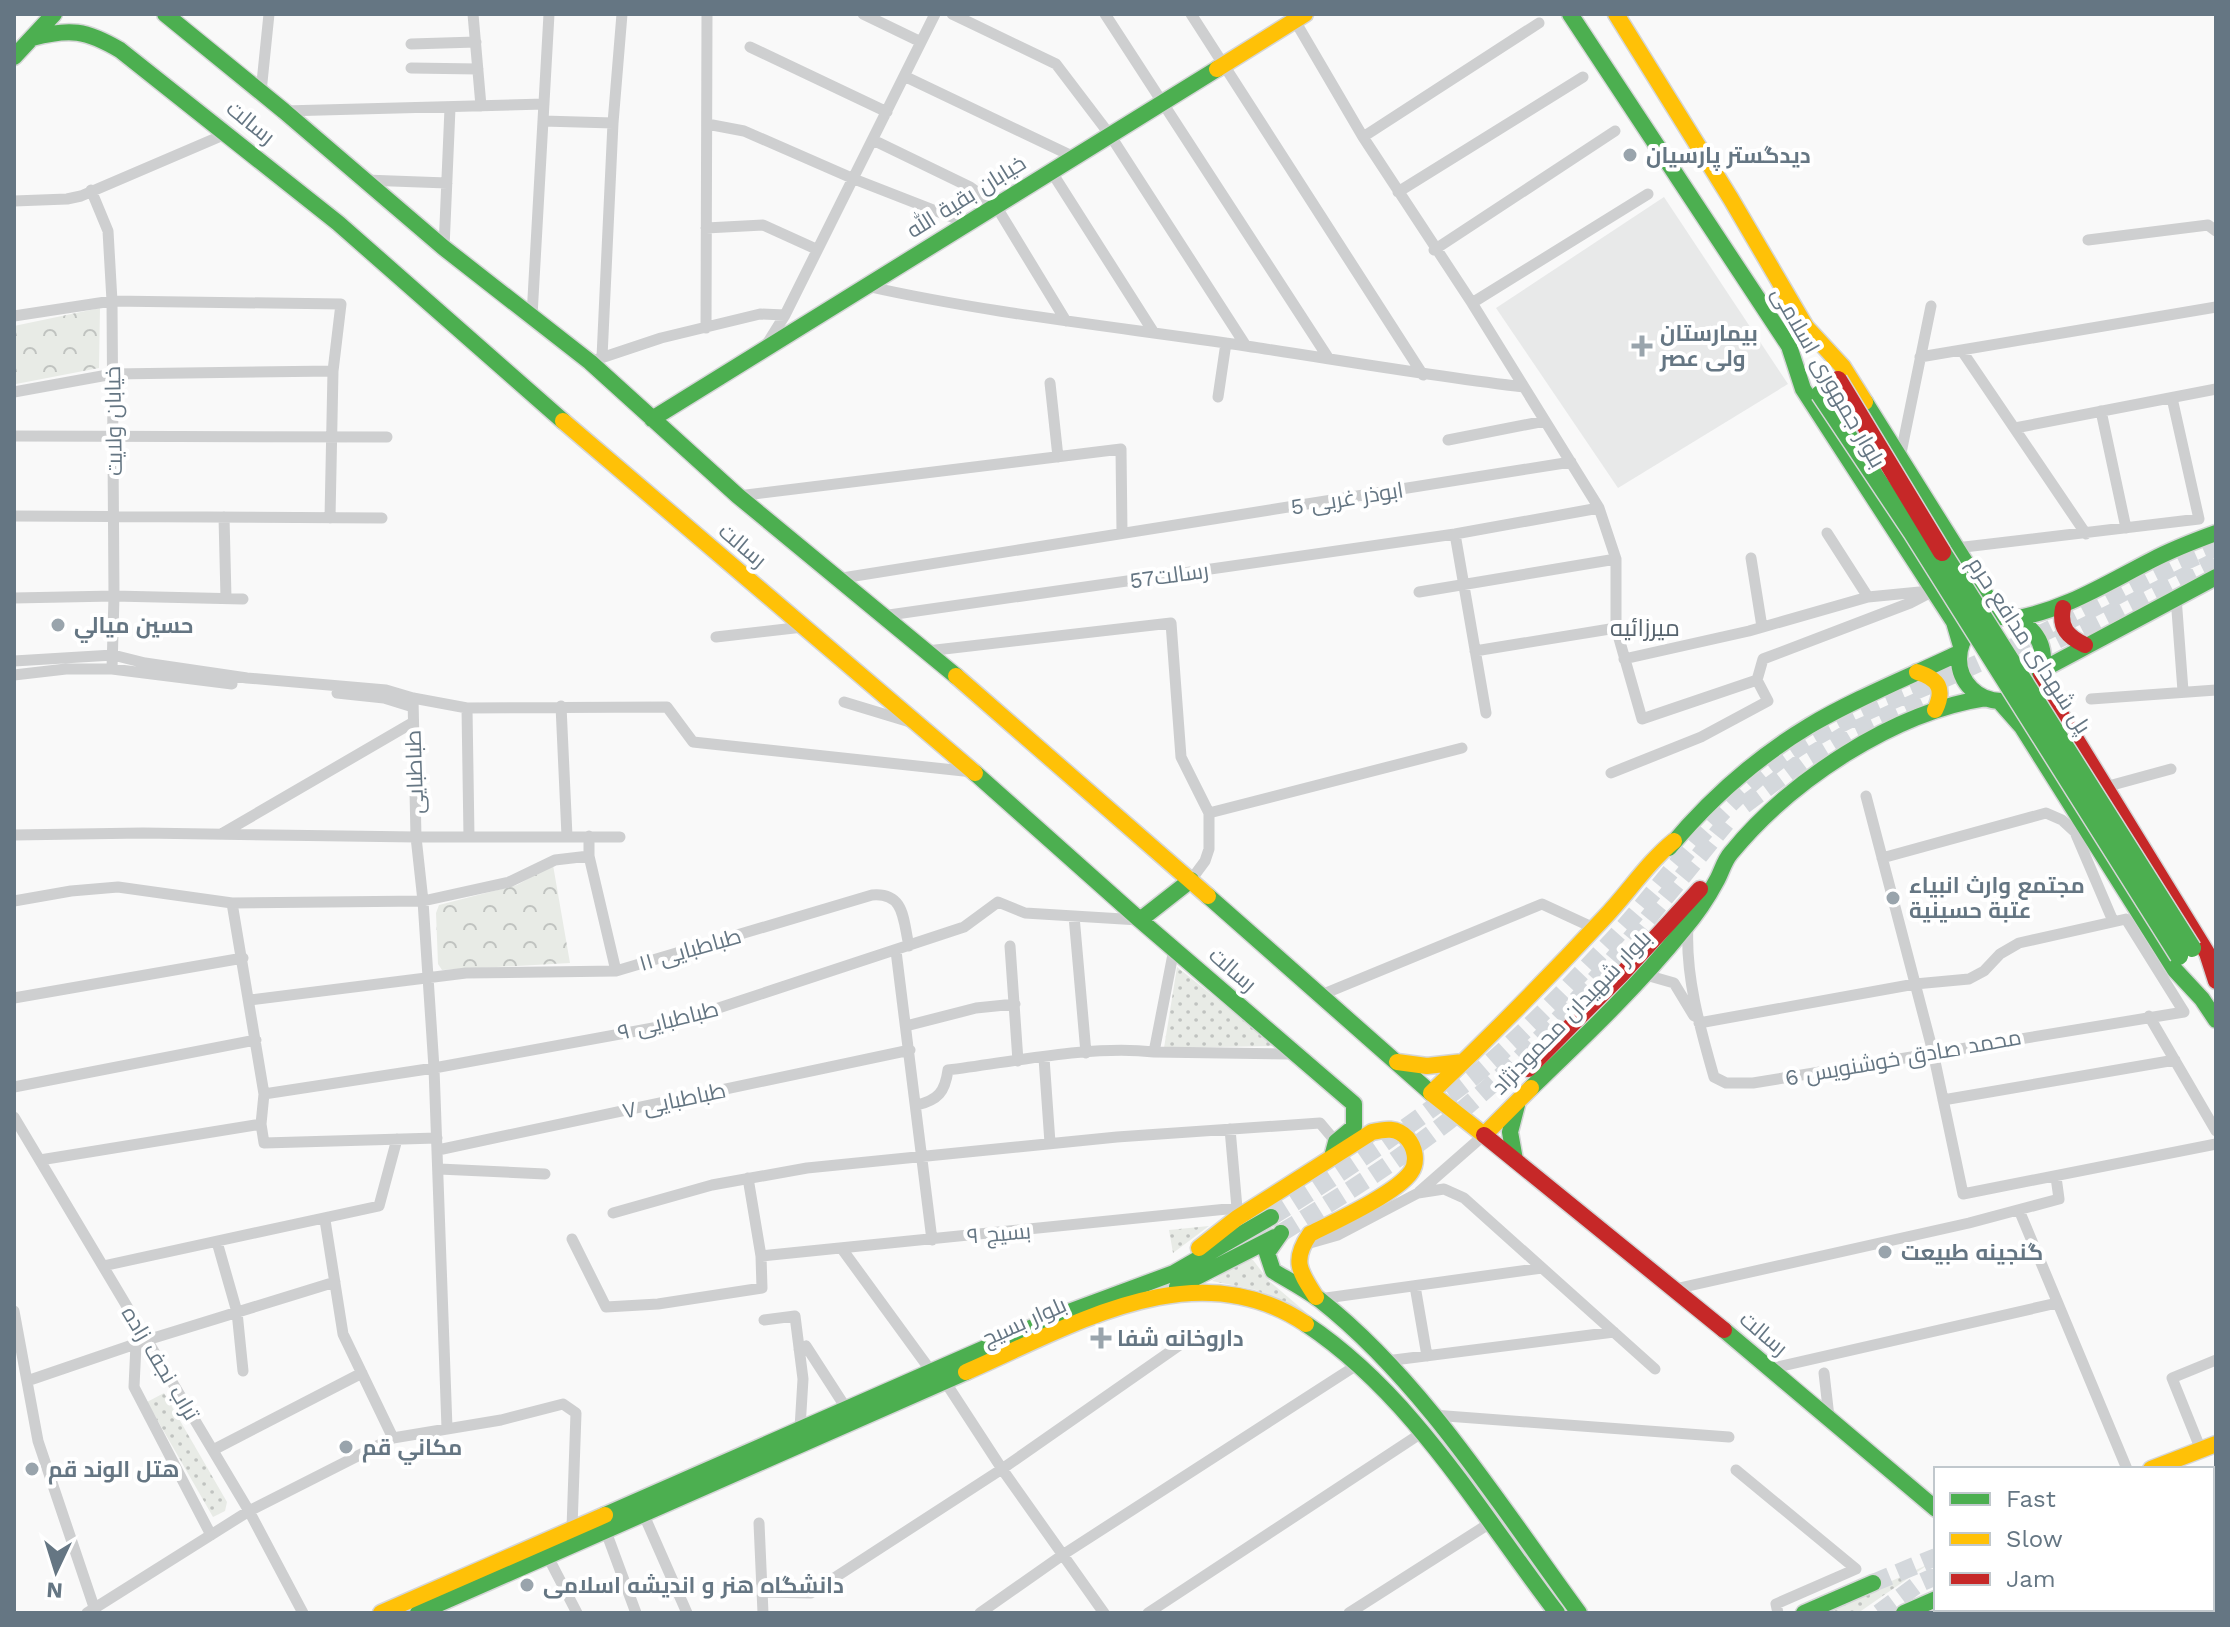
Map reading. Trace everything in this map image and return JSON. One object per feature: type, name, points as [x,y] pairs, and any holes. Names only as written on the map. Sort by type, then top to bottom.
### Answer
[{"type":"main road","points":[[14,57],[54,14]]},
{"type":"main road","name":"رسالت","points":[[165,14],[444,248],[532,316],[596,360],[652,419],[738,496],[927,651],[1431,1093],[1675,1289],[1934,1507]]},
{"type":"main road","name":"بلوار جمهوری اسلامی","points":[[1570,14],[1789,346],[1803,389],[1935,590],[1954,622],[1960,650]]},
{"type":"main road","name":"بلوار جمهوری اسلامی","points":[[1616,14],[1806,327],[1843,367],[1989,600],[2010,618]]},
{"type":"main road","name":"خیابان بقیة الله","points":[[652,419],[1297,16]]},
{"type":"main road","name":"رسالت","points":[[32,38],[62,30],[92,33],[120,50],[228,133],[338,223],[642,490],[975,773],[1354,1104],[1354,1127],[1334,1149]]},
{"type":"main road","name":"پل شهدای مدافع حرم","points":[[1806,327],[2186,952]]},
{"type":"main road","name":"پل شهدای مدافع حرم","points":[[1789,346],[2211,989]]},
{"type":"main road","points":[[2211,989],[2175,970],[2017,719],[1966,684],[1959,664],[1960,650],[1968,633],[1985,620],[2040,616],[2063,608],[2170,551],[2216,533]]},
{"type":"main road","points":[[1993,700],[2021,697],[2042,672],[2085,645],[2216,577]]},
{"type":"main road","points":[[1954,622],[1974,616],[1989,600]]},
{"type":"main road","points":[[2063,608],[2060,618],[2063,630],[2069,639],[2085,645]]},
{"type":"main road","points":[[2010,618],[2028,626],[2035,634],[2044,655],[2042,672],[2067,725],[2207,953],[2216,1020]]},
{"type":"main road","name":"بلوار شهیدان محمودنژاد","points":[[1641,892],[1674,841],[1698,813],[1765,757],[1809,726],[1935,666],[1960,650]]},
{"type":"main road","points":[[1917,672],[1932,676],[1941,688],[1942,697],[1935,710]]},
{"type":"main road","name":"بلوار شهیدان محمودنژاد","points":[[1484,1135],[1646,975],[1688,923],[1716,882],[1728,856],[1766,814],[1805,781],[1858,747],[1954,703],[1993,700]]},
{"type":"main road","points":[[2036,748],[2047,731],[2067,725]]},
{"type":"main road","points":[[1431,1093],[1511,1017],[1659,853],[1674,841]]},
{"type":"main road","points":[[1528,1069],[1622,974],[1728,856]]},
{"type":"main road","points":[[1140,920],[1191,880]]},
{"type":"main road","points":[[1397,1062],[1427,1066],[1463,1062]]},
{"type":"main road","points":[[1515,1160],[1509,1133],[1511,1119],[1520,1100]]},
{"type":"main road","points":[[1147,1292],[1155,1275],[1192,1254],[1334,1149],[1372,1132],[1393,1129],[1405,1136],[1415,1154],[1412,1171],[1406,1179],[1310,1234],[1301,1245],[1298,1258],[1300,1273],[1317,1298]]},
{"type":"main road","points":[[1147,1292],[1198,1279],[1276,1225],[1267,1253],[1273,1271],[1317,1298],[1386,1361],[1433,1415],[1579,1613]]},
{"type":"main road","name":"بلوار بسیج","points":[[381,1613],[572,1528],[771,1450],[938,1377],[1147,1292],[1197,1291],[1223,1291],[1252,1299],[1311,1326],[1360,1363],[1423,1432],[1556,1613]]},
{"type":"main road","name":"بلوار بسیج","points":[[771,1450],[800,1428],[846,1408],[938,1377]]},
{"type":"main road","points":[[2157,1467],[2211,1450]]},
{"type":"main road","points":[[2186,1467],[2211,1450]]},
{"type":"main road","name":"بلوار بسیج","points":[[418,1613],[643,1513],[750,1458]]},
{"type":"main road","points":[[1804,1613],[1873,1583]]},
{"type":"main road","points":[[1904,1613],[1934,1600]]},
{"type":"street","points":[[261,92],[270,14]]},
{"type":"street","points":[[473,14],[481,106]]},
{"type":"street","points":[[532,316],[549,14]]},
{"type":"street","points":[[622,14],[596,360],[661,338],[760,314],[785,315]]},
{"type":"street","points":[[706,328],[707,14]]},
{"type":"street","points":[[863,14],[921,42]]},
{"type":"street","points":[[763,350],[785,315],[935,14]]},
{"type":"street","points":[[952,14],[1056,64],[1110,135],[1246,346]]},
{"type":"street","points":[[1105,14],[1329,359]]},
{"type":"street","points":[[1191,14],[1423,375]]},
{"type":"street","points":[[1297,16],[1363,137],[1434,250],[1472,303],[1599,508],[1616,559],[1616,628],[1642,719],[1757,680]]},
{"type":"street","points":[[1363,137],[1539,23]]},
{"type":"street","points":[[411,44],[476,42]]},
{"type":"street","points":[[750,47],[887,112]]},
{"type":"street","points":[[411,68],[478,69]]},
{"type":"street","points":[[904,76],[1074,157]]},
{"type":"street","points":[[1398,192],[1583,77]]},
{"type":"street","points":[[284,111],[544,104]]},
{"type":"street","points":[[444,248],[450,108]]},
{"type":"street","points":[[543,121],[613,123]]},
{"type":"street","points":[[707,124],[744,131],[954,218]]},
{"type":"street","points":[[1434,250],[1615,131]]},
{"type":"street","points":[[14,201],[67,199],[228,133]]},
{"type":"street","points":[[873,140],[970,187],[996,206],[1066,321]]},
{"type":"street","points":[[1051,171],[1154,333]]},
{"type":"street","points":[[365,180],[447,183]]},
{"type":"street","name":"خیابان ولایت","points":[[91,190],[108,231],[112,301],[112,669]]},
{"type":"street","points":[[1472,303],[1648,194]]},
{"type":"street","points":[[706,228],[763,225],[816,249]]},
{"type":"street","points":[[2088,240],[2213,226]]},
{"type":"street","points":[[866,286],[931,301],[1423,375],[1524,387]]},
{"type":"street","points":[[14,316],[112,301],[341,304],[333,371],[330,518]]},
{"type":"street","points":[[1899,460],[1931,306]]},
{"type":"street","points":[[1920,357],[2216,307]]},
{"type":"street","points":[[1218,397],[1226,343]]},
{"type":"street","points":[[1962,351],[2086,534]]},
{"type":"street","points":[[14,392],[113,374],[333,371]]},
{"type":"street","points":[[1050,383],[1058,457]]},
{"type":"street","points":[[2015,428],[2216,389]]},
{"type":"street","points":[[1956,548],[2199,519],[2172,398]]},
{"type":"street","points":[[2101,411],[2126,528]]},
{"type":"street","points":[[1448,440],[1545,421]]},
{"type":"street","points":[[14,436],[387,437]]},
{"type":"street","points":[[738,496],[1121,449],[1122,533]]},
{"type":"street","name":"ابوذر غربی 5","points":[[836,579],[1571,462]]},
{"type":"street","name":"رسالت57","points":[[882,616],[1455,534],[1599,508]]},
{"type":"street","points":[[14,516],[382,518]]},
{"type":"street","points":[[224,517],[226,598]]},
{"type":"street","points":[[1827,533],[1868,597]]},
{"type":"street","points":[[1455,534],[1486,713]]},
{"type":"street","points":[[1751,558],[1762,627]]},
{"type":"street","points":[[1419,592],[1616,559]]},
{"type":"street","points":[[1624,659],[1762,627],[1868,597],[1935,590]]},
{"type":"street","points":[[1611,773],[1701,737],[1768,701],[1757,680],[1763,659],[1910,603],[1935,590]]},
{"type":"street","points":[[14,598],[114,596],[243,599]]},
{"type":"street","points":[[2176,597],[2183,691]]},
{"type":"street","points":[[927,651],[1171,623],[1181,757],[1209,813],[1209,849],[1205,861],[1191,880]]},
{"type":"street","points":[[716,637],[803,627]]},
{"type":"street","points":[[1475,651],[1616,628]]},
{"type":"street","points":[[14,661],[113,655],[145,663],[247,678],[386,690],[413,703]]},
{"type":"street","points":[[14,675],[66,669],[112,669],[413,703]]},
{"type":"street","points":[[2091,699],[2216,690]]},
{"type":"street","points":[[844,702],[918,725]]},
{"type":"street","name":"طباطبایی","points":[[447,1428],[438,1144],[429,978],[416,837],[413,703],[467,708],[667,707],[693,742],[975,773]]},
{"type":"street","points":[[561,706],[567,836]]},
{"type":"street","points":[[467,708],[469,837]]},
{"type":"street","points":[[221,834],[412,723]]},
{"type":"street","points":[[1209,813],[1462,748]]},
{"type":"street","points":[[2105,787],[2171,769]]},
{"type":"street","points":[[1866,796],[1933,1052],[1963,1194],[2216,1144]]},
{"type":"street","points":[[1699,1023],[1915,984],[1969,979],[2019,943],[2119,920],[2075,832],[2062,820],[2046,813],[1882,858]]},
{"type":"street","points":[[14,835],[620,837]]},
{"type":"street","points":[[589,836],[589,856],[616,971]]},
{"type":"street","points":[[14,901],[118,887],[232,903],[423,901],[509,882],[555,860],[589,856]]},
{"type":"street","name":"طباطبایی ۱۱","points":[[250,1000],[466,973],[616,971],[883,894],[890,895],[899,905],[909,946]]},
{"type":"street","name":"طباطبایی ۹","points":[[264,1094],[434,1068],[664,1026],[964,927],[998,902],[1025,913],[1140,920]]},
{"type":"street","points":[[40,1160],[261,1124],[264,1094],[232,903]]},
{"type":"street","points":[[1321,995],[1542,904],[1594,928]]},
{"type":"street","points":[[1074,916],[1086,1053]]},
{"type":"street","name":"محمد صادق خوشنویس 6","points":[[1699,1023],[1714,1077],[1726,1083],[1753,1083],[2184,1012],[2119,920]]},
{"type":"street","points":[[1688,923],[1689,955],[1699,1023]]},
{"type":"street","points":[[1010,946],[1018,1061]]},
{"type":"street","points":[[1154,1052],[1174,949]]},
{"type":"street","points":[[896,951],[932,1240]]},
{"type":"street","points":[[14,998],[243,958]]},
{"type":"street","points":[[1646,975],[1674,983],[1699,1023]]},
{"type":"street","points":[[906,1026],[976,1008],[1015,1004]]},
{"type":"street","points":[[2149,1016],[2216,1131]]},
{"type":"street","points":[[14,1087],[256,1040]]},
{"type":"street","points":[[917,1105],[931,1101],[943,1090],[948,1070],[1127,1049],[1294,1054]]},
{"type":"street","name":"طباطبایی ۷","points":[[261,1124],[264,1143],[397,1139],[438,1144],[910,1050]]},
{"type":"street","points":[[1044,1058],[1050,1143]]},
{"type":"street","points":[[1943,1100],[2175,1060]]},
{"type":"street","name":"تراب نجف زاده","points":[[14,1117],[103,1266],[141,1342],[213,1450],[249,1511],[303,1613]]},
{"type":"street","points":[[613,1213],[748,1178],[922,1154],[1320,1123],[1334,1149]]},
{"type":"street","name":"بسیج ۹","points":[[761,1256],[1237,1208],[1230,1129]]},
{"type":"street","points":[[1301,1245],[1338,1235],[1418,1193],[1484,1135]]},
{"type":"street","points":[[103,1266],[379,1206],[397,1139]]},
{"type":"street","points":[[439,1169],[545,1174]]},
{"type":"street","points":[[1675,1289],[1969,1223],[2059,1199],[2056,1177]]},
{"type":"street","points":[[572,1239],[606,1307],[658,1304],[762,1288],[761,1256],[748,1178]]},
{"type":"street","points":[[1418,1193],[1444,1189],[1464,1198],[1655,1369]]},
{"type":"street","points":[[2019,1210],[2126,1467]]},
{"type":"street","points":[[325,1220],[343,1334],[393,1438]]},
{"type":"street","points":[[217,1242],[237,1312],[243,1371]]},
{"type":"street","points":[[842,1249],[938,1377],[1104,1613]]},
{"type":"street","points":[[1317,1298],[1542,1268]]},
{"type":"street","points":[[27,1381],[335,1282]]},
{"type":"street","points":[[1415,1286],[1427,1356]]},
{"type":"street","points":[[1769,1369],[2057,1303]]},
{"type":"street","points":[[14,1311],[38,1441],[93,1611],[249,1511],[393,1438],[501,1420],[563,1404],[575,1410],[572,1528]]},
{"type":"street","points":[[764,1320],[795,1316],[803,1379],[800,1428]]},
{"type":"street","points":[[1386,1361],[1614,1332]]},
{"type":"street","points":[[762,1592],[811,1593],[1002,1469],[1194,1335]]},
{"type":"street","points":[[141,1342],[134,1387],[211,1535]]},
{"type":"street","points":[[799,1349],[806,1346],[846,1408]]},
{"type":"street","points":[[2211,1450],[2172,1378],[2216,1360]]},
{"type":"street","points":[[980,1613],[1064,1554],[1360,1363]]},
{"type":"street","points":[[213,1450],[362,1373]]},
{"type":"street","points":[[1824,1373],[1829,1417]]},
{"type":"street","points":[[1433,1415],[1729,1437]]},
{"type":"street","points":[[1148,1613],[1423,1432]]},
{"type":"street","points":[[1736,1470],[1856,1569],[1776,1604],[1778,1613]]},
{"type":"street","points":[[643,1513],[687,1613]]},
{"type":"street","points":[[759,1523],[763,1613]]},
{"type":"street","points":[[1349,1613],[1490,1523]]},
{"type":"street","points":[[605,1529],[636,1613]]},
{"type":"street","points":[[547,1555],[577,1613]]},
{"type":"shaded area","name":"بیمارستان ولی عصر","points":[[1664,197],[1788,384],[1618,488],[1496,308]]},
{"type":"green space","points":[[100,308],[99,368],[16,384],[14,326]]},
{"type":"green space","points":[[553,865],[570,963],[442,970],[438,964],[436,913],[439,905],[517,885]]},
{"type":"green space","points":[[1177,967],[1276,1046],[1164,1048]]},
{"type":"green space","points":[[1209,1226],[1173,1253],[1169,1230]]},
{"type":"green space","points":[[1245,1259],[1253,1260],[1269,1281],[1315,1320],[1256,1290],[1212,1281]]},
{"type":"green space","points":[[164,1393],[227,1502],[225,1511],[213,1517],[147,1402]]},
{"type":"green space","points":[[1929,1564],[1858,1613],[1821,1613]]},
{"type":"tunnel","points":[[1271,1217],[1385,1142],[1491,1062],[1604,949],[1744,790],[1785,756],[1844,722],[2006,650],[2216,548]]},
{"type":"tunnel","points":[[2057,640],[2216,561]]},
{"type":"tunnel","points":[[1744,805],[1808,757],[1848,733],[1921,700]]},
{"type":"tunnel","points":[[1281,1233],[1422,1141],[1503,1074],[1603,970],[1726,823]]},
{"type":"tunnel","points":[[1873,1583],[1934,1558]]},
{"type":"tunnel","points":[[1879,1613],[1918,1584],[1934,1577]]},
{"type":"traffic: fast","points":[[14,57],[54,14]]},
{"type":"traffic: fast","points":[[165,14],[444,248],[590,362],[738,496],[956,676]]},
{"type":"traffic: fast","points":[[1570,14],[1789,346],[1803,389],[1954,622],[1961,646]]},
{"type":"traffic: fast","points":[[32,38],[78,33],[97,38],[120,50],[338,223],[563,421]]},
{"type":"traffic: fast","points":[[652,419],[1217,69]]},
{"type":"traffic: fast","points":[[1820,394],[1912,532],[2179,956]]},
{"type":"traffic: fast","points":[[1865,402],[1989,600],[2006,617]]},
{"type":"traffic: fast","points":[[2013,619],[2067,603],[2168,552],[2216,533]]},
{"type":"traffic: fast","points":[[1942,552],[2192,948]]},
{"type":"traffic: fast","points":[[2042,670],[2216,577]]},
{"type":"traffic: fast","points":[[1993,617],[2009,617],[2025,624],[2036,635],[2043,659],[2040,675],[2031,689],[2009,701],[1993,701],[1977,694],[1966,683],[1959,667],[1959,651],[1966,635],[1977,624],[1993,617]]},
{"type":"traffic: fast","points":[[1669,848],[1734,781],[1789,739],[1845,706],[1959,653]]},
{"type":"traffic: fast","points":[[1531,1088],[1647,972],[1702,906],[1729,856],[1783,800],[1813,776],[1880,734],[1915,718],[1986,698]]},
{"type":"traffic: fast","points":[[1999,701],[2022,727],[2175,970],[2202,999],[2216,1020]]},
{"type":"traffic: fast","points":[[975,773],[1354,1104],[1354,1127],[1336,1142],[1332,1157]]},
{"type":"traffic: fast","points":[[1140,920],[1191,880]]},
{"type":"traffic: fast","points":[[1208,896],[1431,1093]]},
{"type":"traffic: fast","points":[[1515,1160],[1510,1132],[1517,1105]]},
{"type":"traffic: fast","points":[[605,1515],[1058,1316],[1174,1273],[1271,1217]]},
{"type":"traffic: fast","points":[[1281,1233],[1267,1253],[1273,1271],[1320,1300],[1358,1332],[1393,1368],[1459,1447],[1579,1613]]},
{"type":"traffic: fast","points":[[1177,1287],[1275,1237]]},
{"type":"traffic: fast","points":[[1306,1324],[1380,1385],[1412,1420],[1557,1613]]},
{"type":"traffic: fast","points":[[1724,1330],[1934,1507]]},
{"type":"traffic: fast","points":[[418,1613],[966,1372]]},
{"type":"traffic: fast","points":[[1804,1613],[1873,1583]]},
{"type":"traffic: fast","points":[[1904,1613],[1934,1600]]},
{"type":"traffic: slow","points":[[1217,69],[1305,14]]},
{"type":"traffic: slow","points":[[1616,14],[1806,327],[1843,367],[1865,402]]},
{"type":"traffic: slow","points":[[563,421],[975,773]]},
{"type":"traffic: slow","points":[[1917,672],[1938,686],[1940,696],[1935,710]]},
{"type":"traffic: slow","points":[[956,676],[1208,896]]},
{"type":"traffic: slow","points":[[1531,1088],[1484,1135],[1431,1093],[1562,963],[1674,841]]},
{"type":"traffic: slow","points":[[1397,1062],[1427,1066],[1463,1062]]},
{"type":"traffic: slow","points":[[1199,1248],[1237,1218],[1372,1132],[1395,1130],[1407,1138],[1414,1150],[1411,1172],[1393,1189],[1310,1234],[1304,1243],[1300,1266],[1316,1297]]},
{"type":"traffic: slow","points":[[966,1372],[1091,1317],[1134,1303],[1178,1294],[1221,1293],[1264,1303],[1306,1324]]},
{"type":"traffic: slow","points":[[2156,1467],[2216,1444]]},
{"type":"traffic: slow","points":[[381,1613],[605,1515]]},
{"type":"traffic: jam","points":[[1838,380],[1942,552]]},
{"type":"traffic: jam","points":[[2063,608],[2062,621],[2066,631],[2085,645]]},
{"type":"traffic: jam","points":[[2041,674],[2055,705],[2207,953],[2216,981]]},
{"type":"traffic: jam","points":[[1528,1069],[1700,889]]},
{"type":"traffic: jam","points":[[1484,1135],[1724,1330]]},
{"type":"place","name":"دیدگستر پارسیان","points":[[1630,155]]},
{"type":"place","name":"بیمارستان ولی عصر","points":[[1642,346]]},
{"type":"place","name":"حسين ميالي","points":[[58,625]]},
{"type":"place","name":"مجتمع وارث انبياء عتبة حسينية","points":[[1893,898]]},
{"type":"place","name":"گنجینه طبیعت","points":[[1885,1252]]},
{"type":"place","name":"داروخانه شفا","points":[[1101,1338]]},
{"type":"place","name":"مكاني قم","points":[[346,1447]]},
{"type":"place","name":"هتل الوند قم","points":[[32,1469]]},
{"type":"place","name":"دانشگاه هنر و اندیشه اسلامی","points":[[527,1585]]},
{"type":"district","name":"میرزائیه","points":[[1645,628]]}]
